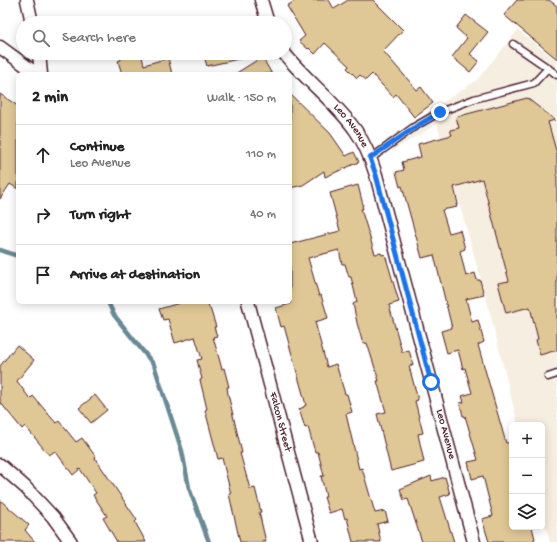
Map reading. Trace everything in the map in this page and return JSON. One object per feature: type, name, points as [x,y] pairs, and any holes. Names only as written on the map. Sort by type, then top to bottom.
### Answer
[{"type":"street","points":[[27,0],[30,16]]},
{"type":"street","points":[[261,0],[266,16]]},
{"type":"street","points":[[0,47],[16,59]]},
{"type":"street","points":[[18,60],[34,72]]},
{"type":"street","points":[[40,60],[41,72]]},
{"type":"street","name":"Leo Avenue","points":[[290,60],[305,77],[340,111],[356,131],[368,151],[376,175],[474,542]]},
{"type":"street","name":"Falcon Street","points":[[249,304],[312,542]]},
{"type":"street","points":[[0,465],[25,487],[53,517],[71,542]]},
{"type":"lane","points":[[513,44],[557,75]]},
{"type":"lane","points":[[370,158],[440,112],[474,99],[534,83],[548,68]]},
{"type":"lane","points":[[548,377],[557,374]]},
{"type":"shaded area","points":[[518,30],[557,61],[557,542],[550,542],[545,524],[545,422],[517,422],[487,301],[437,124],[392,151],[386,140],[477,80]]},
{"type":"building","points":[[296,0],[329,0],[334,9],[348,0],[373,0],[403,30],[383,51],[417,90],[421,87],[433,103],[414,117],[396,94],[393,97],[372,74],[366,80],[360,75],[357,78],[347,68],[349,66],[325,43],[315,54],[309,48],[308,49],[299,41],[305,36],[287,6]]},
{"type":"building","points":[[517,0],[549,0],[557,6],[557,59],[504,15]]},
{"type":"building","points":[[466,15],[488,32],[470,54],[479,61],[470,72],[452,57],[467,38],[456,28]]},
{"type":"building","points":[[143,60],[144,65],[161,60],[168,60],[172,72],[121,72],[118,61]]},
{"type":"building","points":[[205,60],[234,60],[207,66]]},
{"type":"building","points":[[257,60],[264,60],[271,72],[238,72]]},
{"type":"building","points":[[0,94],[16,105],[16,188],[10,184],[0,199]]},
{"type":"building","points":[[292,96],[330,133],[346,156],[354,152],[359,162],[325,177],[324,171],[303,185],[292,188]]},
{"type":"building","points":[[527,98],[555,120],[548,122],[557,154],[557,350],[540,355],[536,340],[538,339],[530,307],[506,313],[498,283],[509,281],[482,179],[454,187],[458,204],[456,204],[457,207],[442,210],[449,233],[460,230],[465,249],[460,251],[466,276],[475,273],[477,280],[480,280],[484,295],[466,299],[472,322],[478,320],[484,342],[478,345],[506,443],[509,442],[509,530],[533,530],[535,539],[533,540],[534,542],[489,542],[482,519],[493,516],[483,476],[472,479],[468,462],[478,460],[460,403],[464,402],[462,396],[472,393],[458,350],[447,353],[441,331],[452,328],[434,255],[422,258],[402,186],[400,187],[396,172],[404,170],[402,162],[421,157],[418,144],[452,135],[450,130],[459,128],[456,117]]},
{"type":"building","points":[[358,185],[363,205],[363,209],[361,209],[375,254],[385,254],[399,302],[389,305],[402,352],[409,350],[413,365],[409,366],[418,400],[415,401],[423,433],[418,434],[424,462],[391,471],[377,414],[386,412],[377,381],[379,381],[367,343],[363,344],[357,323],[353,304],[357,302],[351,277],[349,277],[345,264],[342,264],[339,250],[308,258],[319,296],[321,295],[328,318],[315,322],[327,367],[336,364],[352,412],[346,414],[359,469],[362,468],[375,513],[385,511],[388,521],[377,524],[381,542],[353,542],[347,518],[345,519],[342,509],[329,513],[324,497],[326,497],[321,476],[324,476],[318,452],[315,452],[308,427],[305,428],[299,409],[306,405],[284,326],[281,327],[276,308],[292,304],[292,243],[340,231],[330,193]]},
{"type":"building","points":[[176,304],[208,304],[216,327],[214,327],[217,336],[213,337],[229,387],[227,387],[228,394],[242,453],[240,453],[250,489],[255,488],[266,542],[240,542],[229,494],[231,494],[222,458],[218,459],[205,410],[207,409],[197,360],[202,359],[195,337],[175,343],[168,319],[163,320],[159,309]]},
{"type":"building","points":[[17,345],[34,360],[17,381],[30,399],[33,396],[56,423],[59,421],[76,442],[82,438],[137,520],[135,522],[146,542],[117,542],[103,518],[107,516],[93,495],[96,493],[80,469],[73,475],[55,451],[49,455],[25,426],[22,429],[0,402],[0,366]]},
{"type":"building","points":[[95,395],[107,410],[91,423],[79,408]]},
{"type":"building","points":[[431,476],[432,481],[445,477],[450,494],[440,497],[454,542],[422,542],[408,499],[404,500],[400,489]]},
{"type":"building","points":[[0,500],[29,525],[25,530],[35,542],[0,542]]},
{"type":"waterway","points":[[0,250],[16,255]]},
{"type":"waterway","points":[[109,304],[114,315],[154,365],[182,451],[189,488],[209,542]]},
{"type":"route","points":[[431,382],[376,175],[370,158],[430,117],[440,112]]}]
